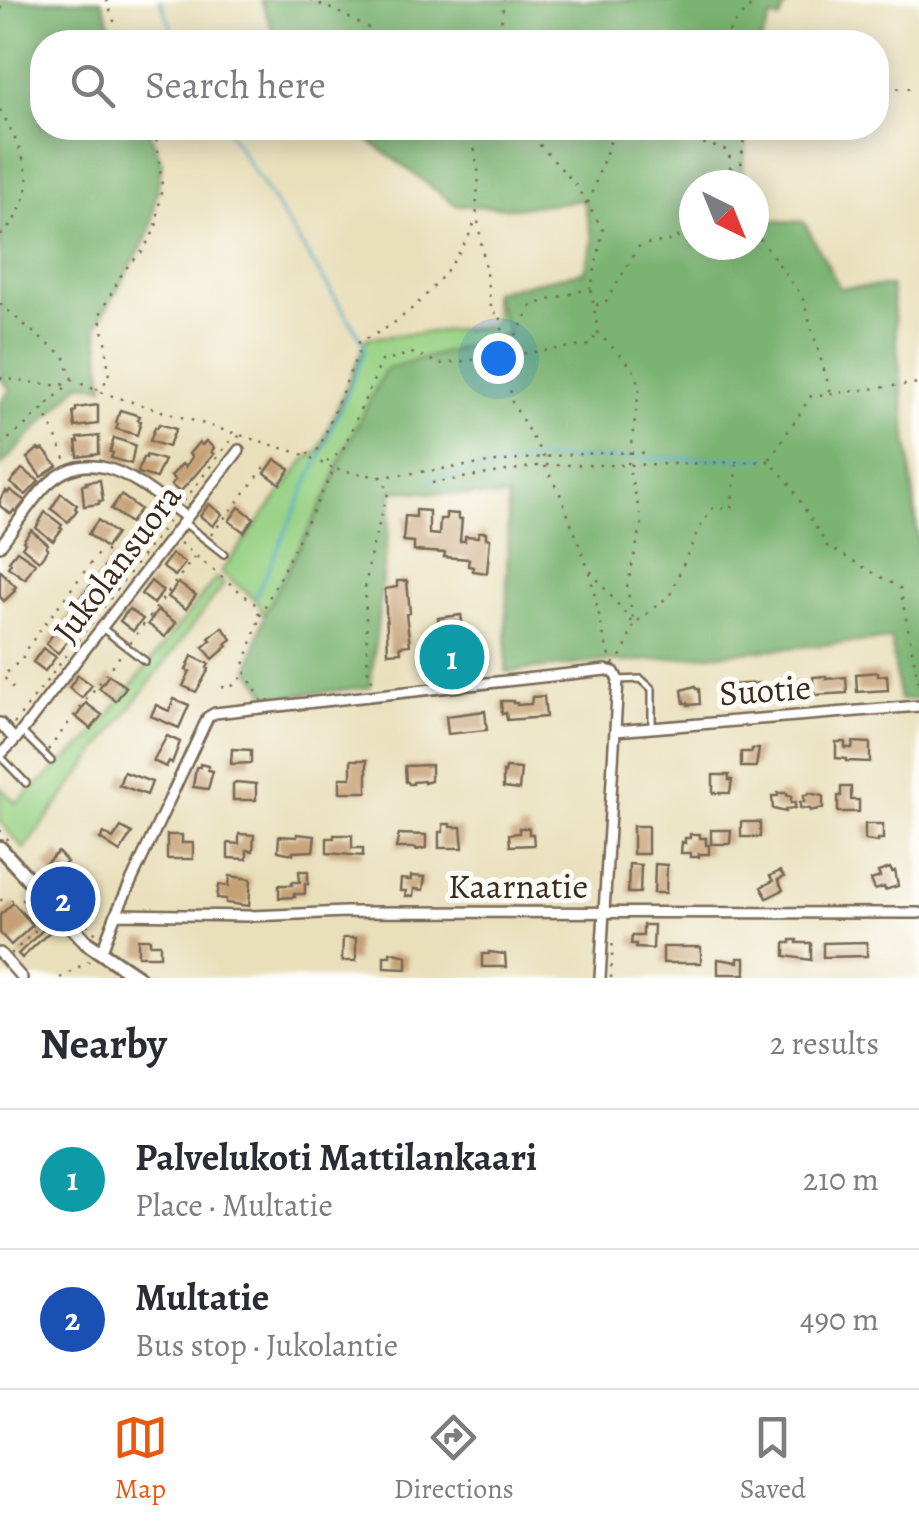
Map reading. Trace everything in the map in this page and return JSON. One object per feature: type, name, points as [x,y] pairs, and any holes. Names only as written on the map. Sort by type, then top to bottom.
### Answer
[{"type":"street","name":"Jukolansuora","points":[[0,755],[239,450]]},
{"type":"street","points":[[0,546],[42,490],[69,469],[98,465],[113,468],[177,510],[185,520]]},
{"type":"street","points":[[99,952],[208,717],[215,713],[606,670],[616,676],[615,731],[600,978]]},
{"type":"street","name":"Suotie","points":[[615,731],[919,706]]},
{"type":"street","points":[[0,724],[15,735]]},
{"type":"street","points":[[5,845],[87,943],[138,978]]},
{"type":"street","name":"Kaarnatie","points":[[116,914],[919,913]]},
{"type":"street","points":[[5,954],[22,978]]},
{"type":"lane","points":[[124,549],[160,498]]},
{"type":"lane","points":[[185,520],[224,554]]},
{"type":"lane","points":[[102,628],[145,661]]},
{"type":"lane","points":[[616,676],[641,680],[652,689],[652,726]]},
{"type":"lane","points":[[15,735],[51,761]]},
{"type":"lane","points":[[0,755],[26,783]]},
{"type":"path","points":[[0,9],[6,0]]},
{"type":"path","points":[[106,0],[117,30]]},
{"type":"path","points":[[310,0],[373,30]]},
{"type":"path","points":[[500,30],[504,0]]},
{"type":"path","points":[[730,30],[756,0]]},
{"type":"path","points":[[889,89],[919,88]]},
{"type":"path","points":[[0,110],[12,129],[28,180],[10,229],[0,236]]},
{"type":"path","points":[[95,390],[109,379],[106,341],[98,316],[124,270],[142,252],[156,228],[162,186],[156,140]]},
{"type":"path","points":[[473,140],[479,176],[477,216],[492,313],[500,313],[512,402],[561,496],[588,568],[614,664],[624,652],[634,624],[627,587],[642,522],[629,458],[640,385],[631,366],[598,333],[591,288],[604,230],[575,184],[535,140]]},
{"type":"path","points":[[588,204],[611,140]]},
{"type":"path","points":[[694,140],[729,150],[731,170]]},
{"type":"path","points":[[741,170],[744,140]]},
{"type":"path","points":[[305,454],[319,448],[358,353],[359,341],[379,335],[435,284],[470,234],[477,216]]},
{"type":"path","points":[[594,305],[604,303],[640,245],[676,240],[679,236]]},
{"type":"path","points":[[769,251],[802,296],[831,394]]},
{"type":"path","points":[[505,355],[532,305],[591,288]]},
{"type":"path","points":[[0,304],[64,355],[72,380],[305,454],[334,469],[380,477],[543,456],[769,461],[788,480],[826,546],[900,588],[919,685]]},
{"type":"path","points":[[325,464],[343,449],[382,361],[414,353],[440,364],[590,345],[598,333]]},
{"type":"path","points":[[0,378],[60,386],[72,380]]},
{"type":"path","points":[[0,445],[72,380]]},
{"type":"path","points":[[769,461],[811,396],[919,383]]},
{"type":"path","points":[[42,408],[69,469]]},
{"type":"path","points":[[15,735],[177,510],[229,442],[241,435]]},
{"type":"path","points":[[432,482],[544,463],[629,458],[646,453]]},
{"type":"path","points":[[207,540],[268,462]]},
{"type":"path","points":[[634,624],[670,595],[698,530],[713,508],[731,509],[738,462]]},
{"type":"path","points":[[265,707],[244,666],[260,616],[334,469]]},
{"type":"path","points":[[378,688],[368,675],[366,590],[388,490],[380,477]]},
{"type":"path","points":[[162,530],[254,603],[260,616]]},
{"type":"path","points":[[13,688],[3,676],[22,660],[26,649],[97,555],[124,549]]},
{"type":"path","points":[[45,754],[196,556]]},
{"type":"path","points":[[588,568],[634,624]]},
{"type":"path","points":[[222,687],[230,688],[246,674]]},
{"type":"path","points":[[0,830],[5,845]]},
{"type":"path","points":[[60,978],[99,952],[63,899]]},
{"type":"path","points":[[0,900],[30,900],[47,920],[5,954]]},
{"type":"green space","points":[[0,0],[101,0],[112,30],[30,30],[30,140],[153,140],[162,163],[150,232],[97,326],[104,386],[81,383],[0,467],[0,401],[11,390],[0,378]]},
{"type":"green space","points":[[261,0],[787,0],[780,20],[771,17],[766,30],[272,30]]},
{"type":"green space","points":[[368,140],[747,140],[742,170],[679,170],[679,260],[769,260],[769,221],[804,222],[840,288],[891,286],[919,548],[919,699],[899,700],[891,639],[506,672],[508,498],[393,490],[370,687],[270,698],[249,669],[264,615],[330,489],[345,449],[386,369],[509,334],[492,292],[585,271],[593,241],[583,200],[513,208],[456,205]]},
{"type":"green space","points":[[492,292],[510,334],[386,369],[345,449],[330,489],[264,615],[256,600],[221,572],[306,459],[319,451],[367,338],[487,327],[496,322]]},
{"type":"green space","points":[[216,578],[224,584],[24,849],[0,822],[0,787],[16,803],[89,740]]},
{"type":"building","points":[[98,405],[98,424],[75,427],[76,408]]},
{"type":"building","points":[[120,410],[140,416],[137,435],[116,429]]},
{"type":"building","points":[[159,424],[176,429],[168,447],[150,441]]},
{"type":"building","points":[[99,436],[99,454],[78,457],[78,438]]},
{"type":"building","points":[[114,438],[135,445],[131,464],[111,458]]},
{"type":"building","points":[[206,441],[214,448],[214,454],[180,492],[171,485],[175,480],[171,476],[182,464],[185,467],[199,442],[202,445]]},
{"type":"building","points":[[43,449],[57,466],[41,477],[27,458]]},
{"type":"building","points":[[146,455],[164,460],[156,478],[138,473]]},
{"type":"building","points":[[275,459],[290,469],[280,484],[265,473]]},
{"type":"building","points":[[22,469],[39,481],[26,495],[10,483]]},
{"type":"building","points":[[100,480],[103,501],[84,506],[82,485]]},
{"type":"building","points":[[10,490],[25,501],[11,514],[0,506],[0,499]]},
{"type":"building","points":[[61,493],[77,505],[68,522],[51,509]]},
{"type":"building","points":[[121,495],[140,509],[130,523],[111,509]]},
{"type":"building","points":[[209,504],[222,514],[213,526],[200,516]]},
{"type":"building","points":[[239,507],[254,518],[244,532],[229,521]]},
{"type":"building","points":[[416,510],[429,511],[429,534],[439,535],[440,519],[446,519],[446,513],[458,514],[458,519],[462,519],[460,541],[465,541],[465,536],[478,537],[479,532],[486,532],[490,539],[487,573],[473,571],[468,566],[469,559],[414,551],[414,542],[403,541],[405,516],[416,517]]},
{"type":"building","points":[[158,511],[164,515],[144,542],[138,538]]},
{"type":"building","points":[[45,512],[62,525],[53,541],[36,528]]},
{"type":"building","points":[[98,520],[116,534],[106,548],[88,534]]},
{"type":"building","points":[[31,530],[48,544],[39,561],[22,547]]},
{"type":"building","points":[[17,551],[35,563],[25,579],[8,567]]},
{"type":"building","points":[[172,554],[185,563],[175,576],[162,567]]},
{"type":"building","points":[[111,558],[124,568],[113,583],[100,573]]},
{"type":"building","points":[[0,570],[16,587],[4,601],[0,597]]},
{"type":"building","points":[[97,577],[110,586],[99,601],[86,591]]},
{"type":"building","points":[[151,581],[163,591],[154,604],[141,594]]},
{"type":"building","points":[[397,581],[407,581],[410,645],[400,646],[401,652],[388,653],[385,589],[397,587]]},
{"type":"building","points":[[178,583],[196,595],[186,609],[168,597]]},
{"type":"building","points":[[83,594],[96,603],[85,618],[73,609]]},
{"type":"building","points":[[129,609],[143,619],[133,631],[120,621]]},
{"type":"building","points":[[158,610],[176,623],[165,637],[148,624]]},
{"type":"building","points":[[70,612],[83,621],[72,636],[59,626]]},
{"type":"building","points":[[461,615],[464,634],[441,637],[438,618]]},
{"type":"building","points":[[222,627],[232,639],[213,659],[203,647]]},
{"type":"building","points":[[56,630],[69,639],[58,653],[46,644]]},
{"type":"building","points":[[474,643],[476,663],[471,666],[426,671],[425,658],[440,654],[439,647]]},
{"type":"building","points":[[43,648],[56,657],[45,671],[33,662]]},
{"type":"building","points":[[192,656],[209,664],[196,692],[183,686]]},
{"type":"building","points":[[878,672],[878,676],[887,675],[888,690],[857,692],[856,674]]},
{"type":"building","points":[[78,675],[92,685],[82,698],[69,688]]},
{"type":"building","points":[[109,675],[126,687],[116,701],[99,688]]},
{"type":"building","points":[[813,677],[846,677],[847,693],[814,695]]},
{"type":"building","points":[[759,683],[760,699],[729,701],[728,685]]},
{"type":"building","points":[[804,684],[805,696],[782,698],[781,686]]},
{"type":"building","points":[[695,686],[699,689],[700,704],[684,703],[682,690]]},
{"type":"building","points":[[544,696],[546,717],[507,720],[506,713],[502,714],[501,701],[531,704],[532,697]]},
{"type":"building","points":[[174,699],[189,705],[179,728],[151,716],[156,705],[169,711]]},
{"type":"building","points":[[86,703],[102,715],[91,729],[76,717]]},
{"type":"building","points":[[485,711],[487,730],[448,734],[446,716]]},
{"type":"building","points":[[167,736],[180,742],[172,763],[169,761],[166,767],[153,761]]},
{"type":"building","points":[[836,742],[845,742],[845,748],[852,748],[853,742],[870,743],[870,762],[836,758]]},
{"type":"building","points":[[232,749],[251,750],[251,763],[231,764]]},
{"type":"building","points":[[759,749],[756,767],[741,767],[741,752]]},
{"type":"building","points":[[351,760],[367,760],[367,792],[340,792],[340,778],[351,778]]},
{"type":"building","points":[[200,764],[213,771],[208,789],[193,787]]},
{"type":"building","points":[[431,765],[431,781],[406,782],[405,766]]},
{"type":"building","points":[[506,768],[521,769],[519,790],[503,788]]},
{"type":"building","points":[[124,772],[152,782],[147,795],[119,785]]},
{"type":"building","points":[[713,775],[729,775],[730,793],[713,793]]},
{"type":"building","points":[[236,782],[256,784],[256,800],[233,800]]},
{"type":"building","points":[[841,787],[851,787],[851,800],[859,800],[859,812],[838,812]]},
{"type":"building","points":[[804,795],[823,796],[823,808],[800,808]]},
{"type":"building","points":[[772,796],[791,796],[795,808],[786,812],[773,809]]},
{"type":"building","points":[[741,822],[760,822],[760,837],[741,837]]},
{"type":"building","points":[[443,824],[461,827],[463,848],[439,848]]},
{"type":"building","points":[[865,824],[883,824],[883,839],[865,840]]},
{"type":"building","points":[[633,826],[648,826],[648,854],[633,854]]},
{"type":"building","points":[[121,827],[132,833],[120,852],[100,839],[104,833],[113,839]]},
{"type":"building","points":[[519,828],[529,828],[534,845],[510,846],[509,834],[519,833]]},
{"type":"building","points":[[711,830],[731,830],[730,844],[711,844]]},
{"type":"building","points":[[239,834],[254,835],[253,851],[247,850],[247,859],[228,858],[228,843],[239,844]]},
{"type":"building","points":[[399,834],[426,835],[426,848],[396,848]]},
{"type":"building","points":[[690,834],[706,838],[709,854],[690,857],[690,853],[681,853],[682,842]]},
{"type":"building","points":[[167,835],[182,835],[182,843],[193,843],[193,859],[167,859]]},
{"type":"building","points":[[352,835],[352,848],[363,848],[363,856],[327,853],[327,838]]},
{"type":"building","points":[[279,836],[315,836],[313,851],[278,851]]},
{"type":"building","points":[[58,852],[67,862],[64,865],[70,874],[61,883],[44,865]]},
{"type":"building","points":[[629,864],[641,865],[640,893],[628,893]]},
{"type":"building","points":[[655,864],[667,865],[666,893],[654,893]]},
{"type":"building","points":[[890,868],[895,871],[898,886],[875,890],[871,880],[880,877],[878,872]]},
{"type":"building","points":[[299,871],[308,871],[305,894],[279,898],[279,885],[300,882]]},
{"type":"building","points":[[780,871],[784,877],[778,880],[783,890],[767,898],[761,887],[773,881],[770,876]]},
{"type":"building","points":[[230,876],[251,879],[249,906],[217,898],[219,885],[229,886]]},
{"type":"building","points":[[411,876],[425,877],[423,890],[414,889],[413,896],[405,896],[406,891],[400,891],[401,879],[411,880]]},
{"type":"building","points":[[514,879],[532,885],[531,898],[518,898]]},
{"type":"building","points":[[549,880],[575,880],[575,893],[549,893]]},
{"type":"building","points":[[13,903],[33,925],[11,945],[0,933],[0,915]]},
{"type":"building","points":[[53,920],[57,925],[22,958],[18,954]]},
{"type":"building","points":[[643,925],[654,925],[653,949],[631,944],[632,936],[643,936]]},
{"type":"building","points":[[343,938],[356,938],[356,961],[342,961]]},
{"type":"building","points":[[138,939],[160,944],[160,956],[138,956]]},
{"type":"building","points":[[867,942],[867,956],[823,957],[823,943]]},
{"type":"building","points":[[785,943],[811,943],[811,960],[785,956]]},
{"type":"building","points":[[663,947],[701,947],[701,963],[663,963]]},
{"type":"building","points":[[390,952],[407,956],[407,969],[384,968],[384,956],[390,956]]},
{"type":"building","points":[[482,954],[505,954],[506,967],[482,967]]},
{"type":"building","points":[[738,958],[745,958],[745,974],[718,974],[718,959],[738,962]]},
{"type":"waterway","points":[[160,0],[173,30]]},
{"type":"waterway","points":[[234,140],[365,350],[255,598]]},
{"type":"waterway","points":[[431,479],[542,459],[766,458]]},
{"type":"place","name":"Palvelukoti Mattilankaari","points":[[452,657]]},
{"type":"place","name":"Multatie","points":[[63,899]]}]
